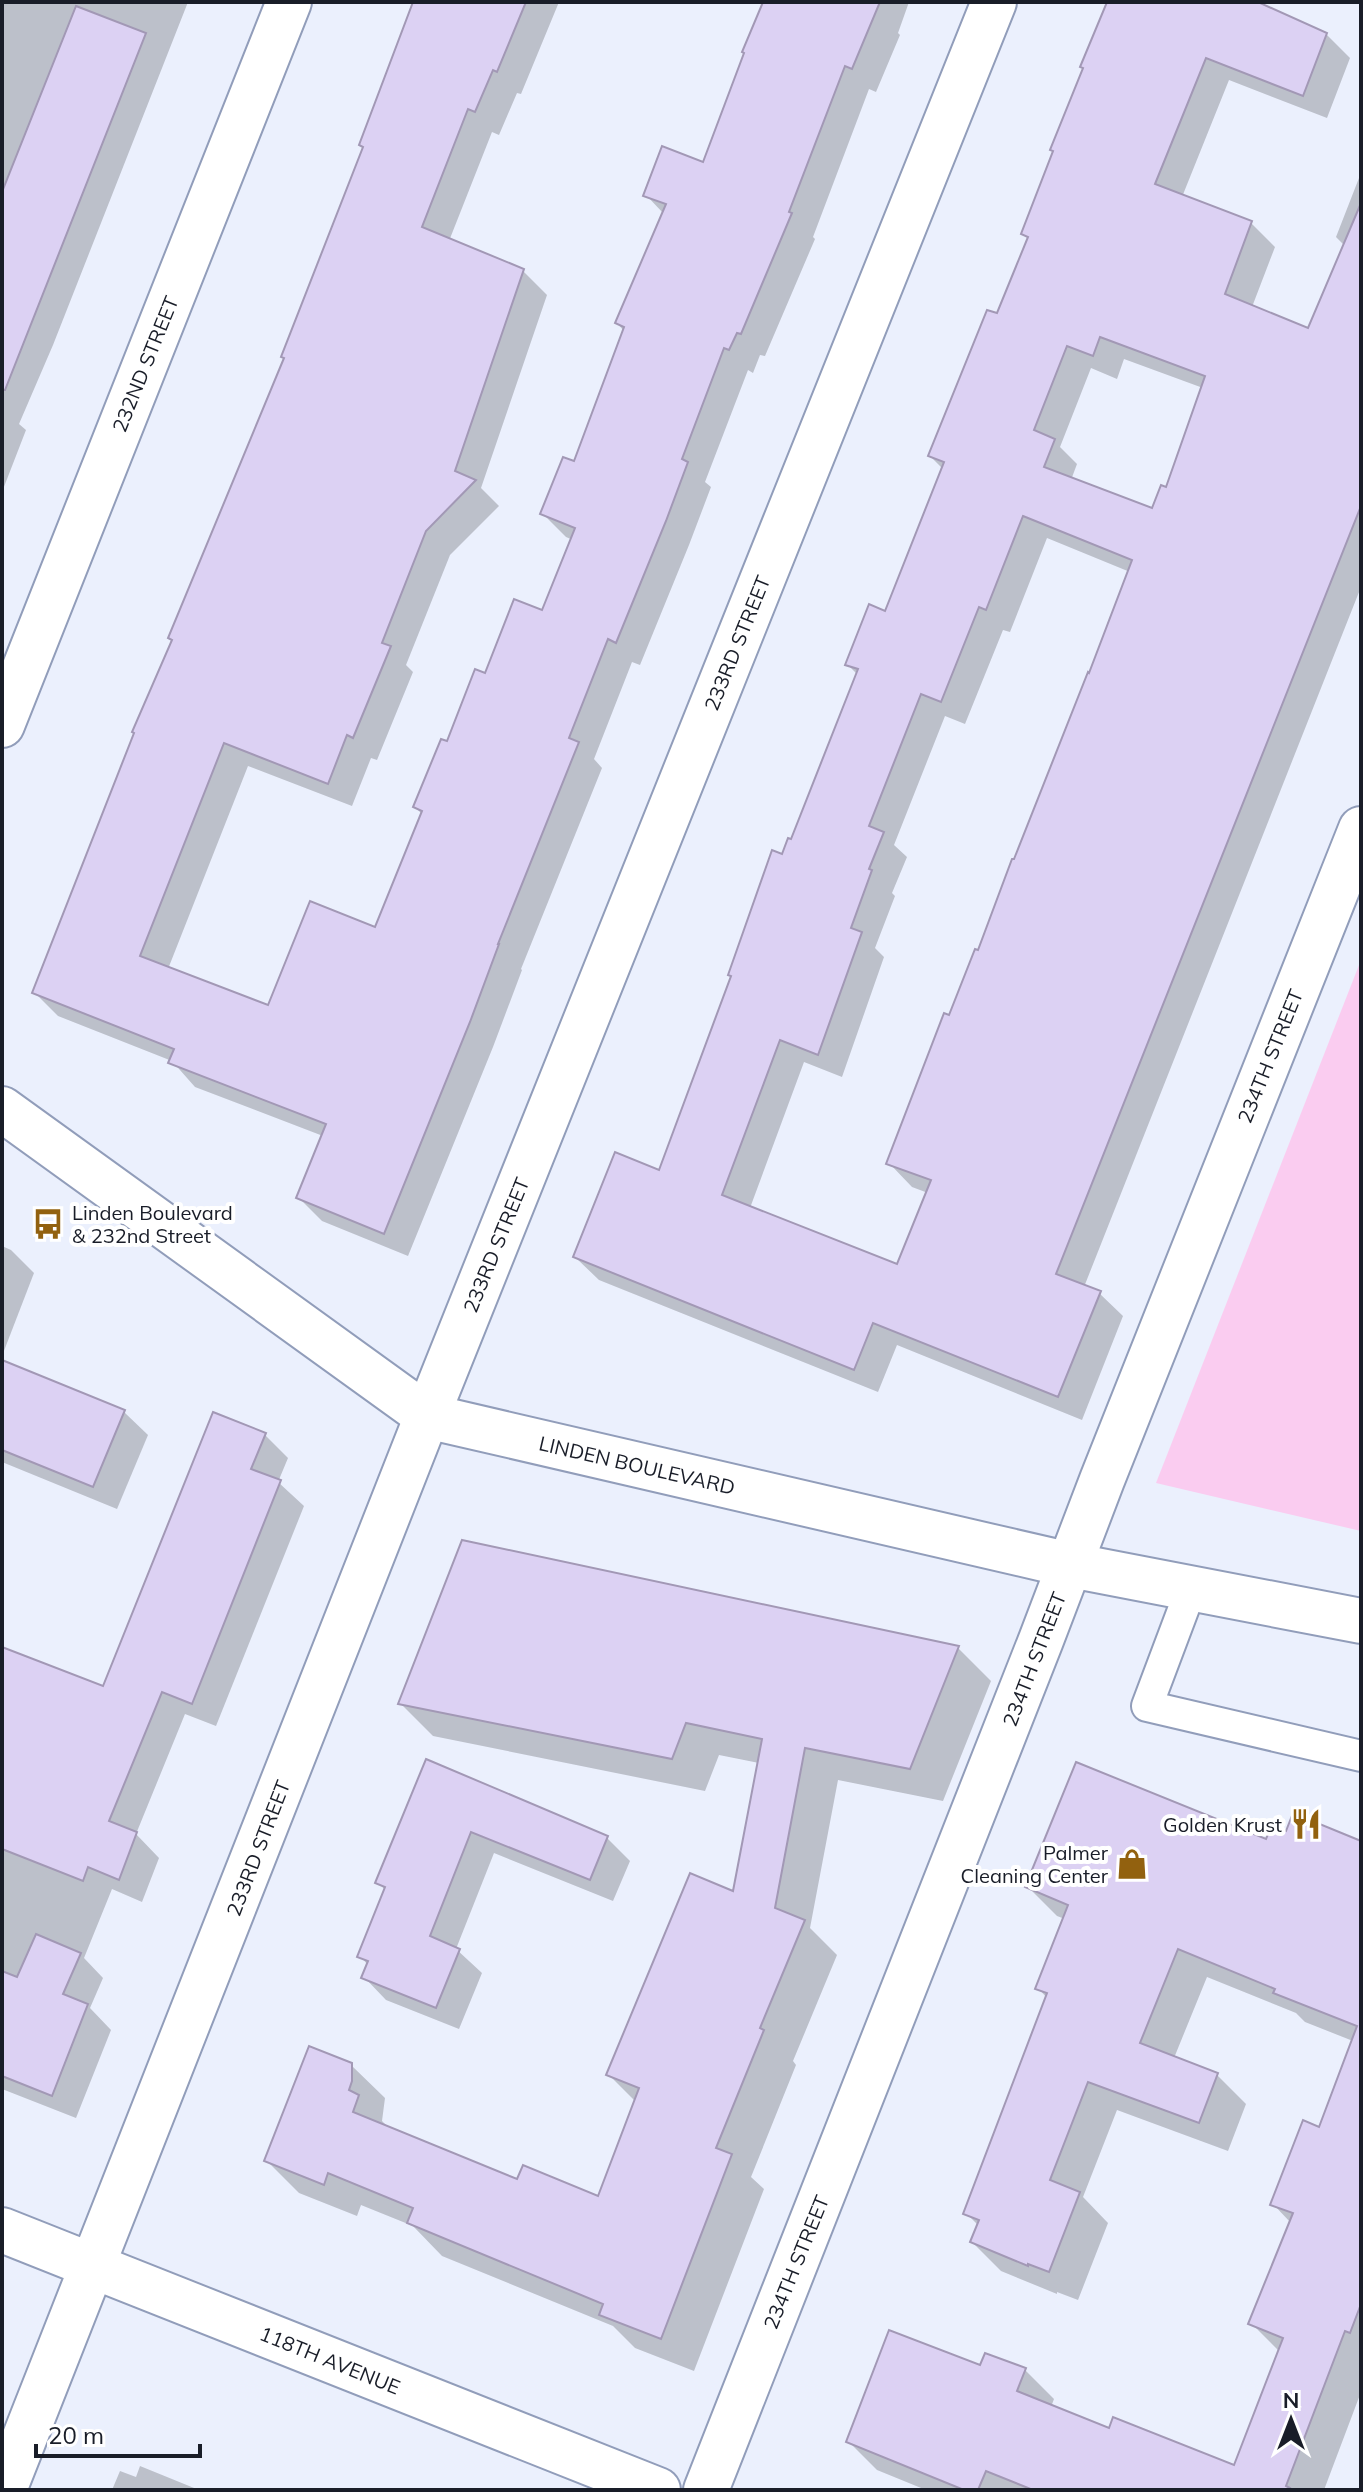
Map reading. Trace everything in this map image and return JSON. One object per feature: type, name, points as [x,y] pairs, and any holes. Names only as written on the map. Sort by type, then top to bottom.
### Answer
[{"type":"street","name":"232ND STREET","points":[[2,725],[289,2]]},
{"type":"street","name":"233RD STREET","points":[[4,2490],[427,1416],[994,2]]},
{"type":"street","name":"234TH STREET","points":[[706,2490],[1361,829]]},
{"type":"street","name":"LINDEN BOULEVARD","points":[[2,1109],[427,1416],[1070,1565],[1361,1621]]},
{"type":"street","name":"118TH AVENUE","points":[[2,2230],[658,2490]]},
{"type":"lane","points":[[1191,1589],[1147,1706],[1361,1756]]},
{"type":"shaded area","points":[[1361,960],[1361,1531],[1156,1483]]},
{"type":"building","points":[[413,2],[526,2],[497,72],[493,70],[475,112],[468,109],[422,227],[524,269],[455,471],[476,480],[426,531],[382,643],[391,646],[353,738],[347,735],[328,784],[224,743],[140,956],[268,1005],[310,901],[375,927],[422,811],[413,807],[441,739],[447,741],[475,669],[485,673],[514,599],[542,610],[575,528],[540,514],[563,457],[574,461],[624,327],[615,323],[666,204],[643,196],[662,146],[703,162],[763,2],[880,2],[852,69],[845,66],[789,212],[792,213],[741,334],[737,333],[729,350],[724,348],[682,459],[688,462],[666,521],[616,643],[608,639],[569,738],[579,742],[384,1234],[296,1198],[326,1124],[168,1063],[174,1049],[32,993],[132,732],[172,640],[168,638],[284,358],[281,357],[363,147],[359,145]]},
{"type":"building","points":[[1107,2],[1258,2],[1327,33],[1303,96],[1206,58],[1155,184],[1252,221],[1225,294],[1308,328],[1361,203],[1361,506],[1056,1274],[1101,1291],[1058,1397],[873,1323],[854,1370],[573,1257],[615,1152],[659,1170],[731,976],[728,975],[772,850],[782,854],[788,838],[791,839],[858,669],[845,665],[869,604],[885,611],[944,462],[928,456],[987,310],[997,313],[1028,237],[1021,234],[1083,68],[1080,67]],"holes":[[[1100,337],[1205,376],[1166,487],[1161,485],[1152,508],[1044,467],[1055,439],[1034,430],[1067,346],[1093,356]],[[1023,516],[1132,560],[978,950],[975,949],[949,1015],[944,1013],[886,1164],[931,1180],[897,1264],[722,1195],[780,1040],[818,1055],[862,932],[851,928],[884,832],[869,826],[921,694],[941,702],[979,607],[986,610]]]},
{"type":"building","points":[[76,6],[146,33],[5,390],[2,390],[2,192]]},
{"type":"building","points":[[2,1360],[125,1410],[93,1487],[2,1450]]},
{"type":"building","points":[[213,1412],[266,1433],[251,1469],[281,1480],[192,1704],[162,1692],[109,1821],[137,1832],[119,1880],[88,1867],[83,1881],[2,1849],[2,1647],[103,1686]]},
{"type":"building","points":[[462,1540],[959,1646],[910,1769],[805,1748],[775,1908],[805,1920],[760,2028],[764,2030],[716,2148],[732,2154],[661,2339],[599,2315],[603,2304],[407,2223],[413,2208],[328,2173],[324,2185],[264,2161],[309,2046],[352,2063],[349,2090],[359,2095],[353,2112],[517,2179],[523,2165],[598,2196],[639,2088],[606,2075],[690,1873],[733,1891],[762,1739],[686,1723],[672,1759],[398,1704]]},
{"type":"building","points":[[426,1759],[608,1836],[590,1880],[471,1832],[430,1936],[460,1949],[436,2008],[361,1978],[368,1961],[357,1957],[385,1887],[375,1883]]},
{"type":"building","points":[[1076,1762],[1266,1839],[1272,1825],[1286,1831],[1293,1813],[1361,1841],[1361,2304],[1350,2333],[1345,2331],[1286,2486],[1289,2490],[1033,2490],[986,2471],[978,2490],[964,2490],[846,2442],[889,2330],[980,2365],[985,2353],[1026,2368],[1017,2391],[1109,2428],[1113,2417],[1234,2465],[1283,2338],[1248,2324],[1293,2213],[1270,2205],[1303,2120],[1319,2127],[1357,2026],[1273,1993],[1275,1989],[1178,1949],[1140,2043],[1218,2073],[1199,2123],[1088,2082],[1050,2180],[1080,2192],[1049,2272],[970,2242],[979,2220],[963,2214],[1047,1993],[1035,1989],[1068,1905],[1025,1887]]},
{"type":"building","points":[[36,1934],[81,1953],[63,1994],[88,2004],[52,2096],[2,2076],[2,1971],[17,1977]]},
{"type":"place","name":"Linden Boulevard & 232nd Street","points":[[48,1224]]},
{"type":"place","name":"Golden Krust","points":[[1306,1824]]},
{"type":"place","name":"Palmer Cleaning Center","points":[[1132,1864]]}]
